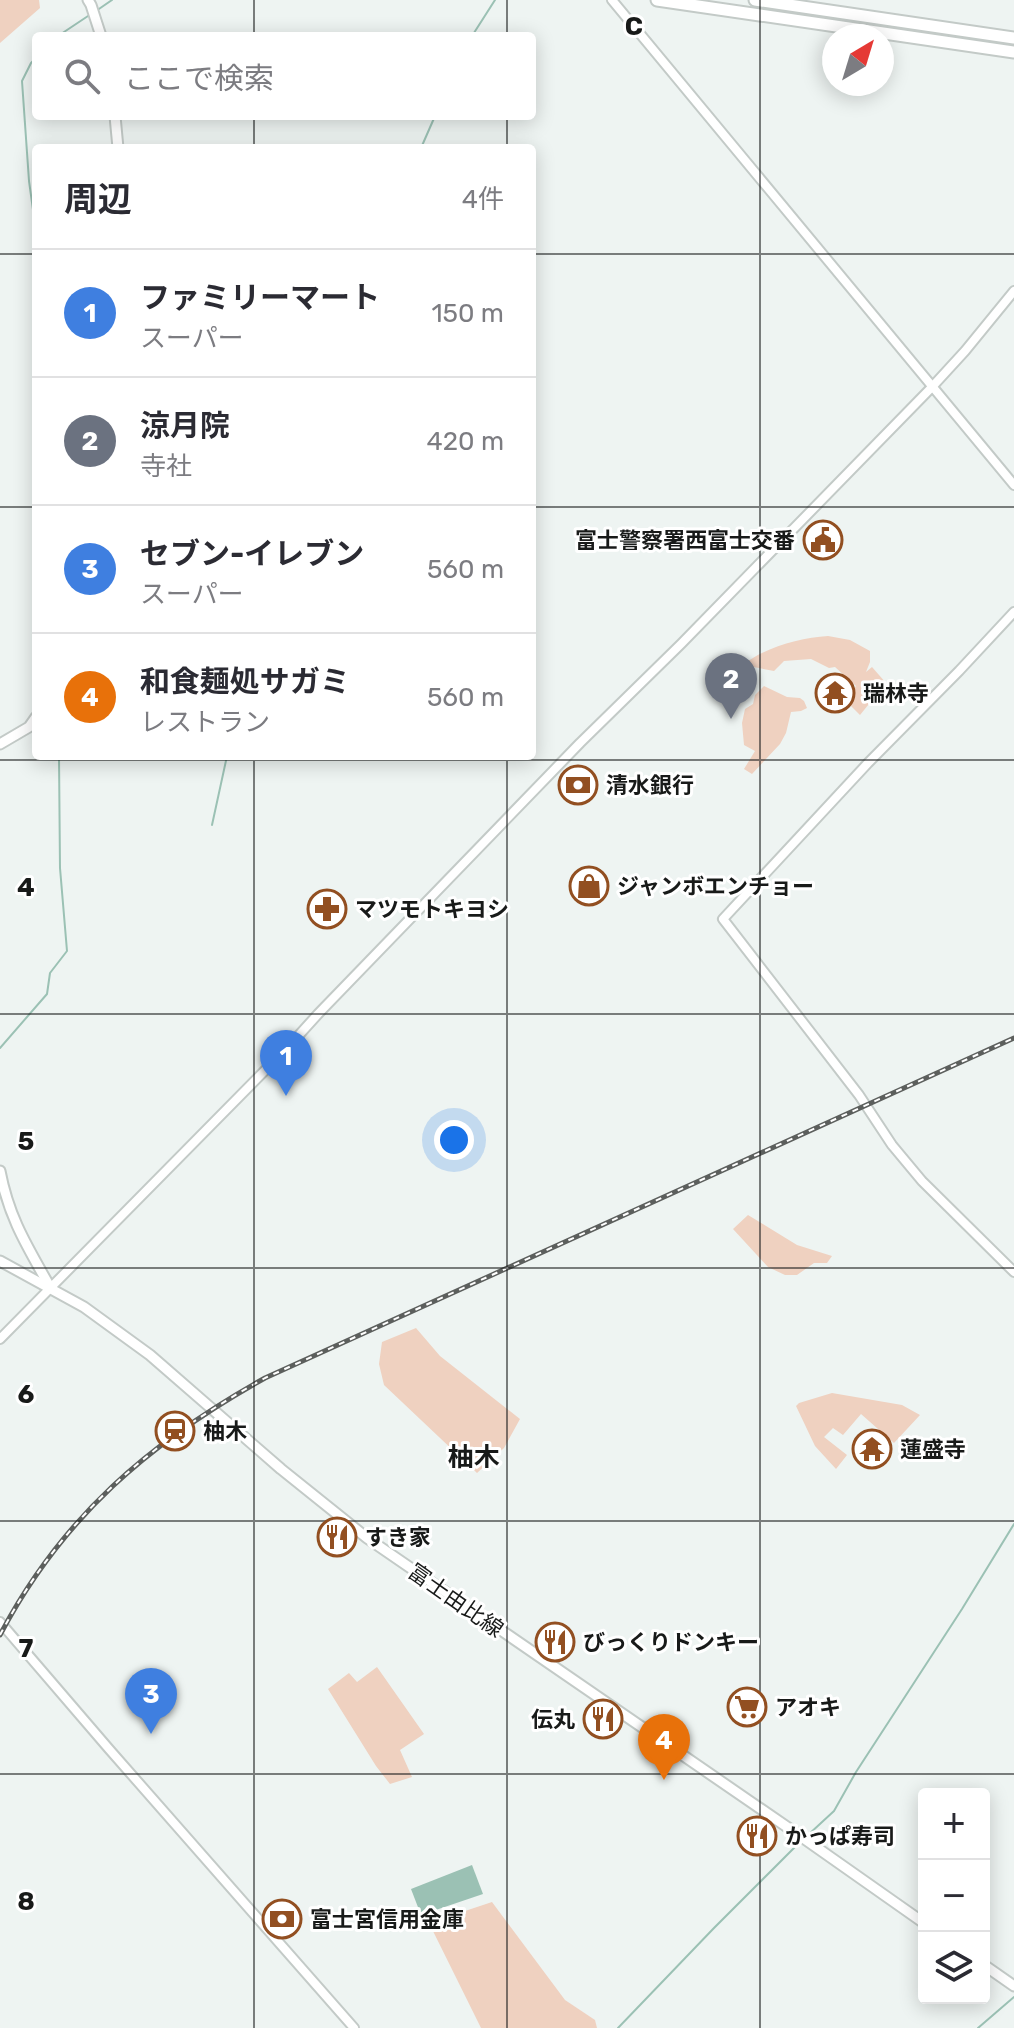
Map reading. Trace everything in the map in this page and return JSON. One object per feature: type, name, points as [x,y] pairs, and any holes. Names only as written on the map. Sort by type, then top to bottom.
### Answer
[{"type":"highway","points":[[755,0],[1014,38]]},
{"type":"highway","points":[[663,1],[1014,52]]},
{"type":"main road","points":[[88,0],[100,32]]},
{"type":"main road","points":[[115,120],[118,144]]},
{"type":"main road","points":[[0,744],[32,723]]},
{"type":"main road","points":[[0,1171],[5,1198],[14,1221],[50,1287]]},
{"type":"main road","name":"富士由比線","points":[[0,1261],[84,1307],[150,1355],[281,1469],[367,1538],[918,1919]]},
{"type":"main road","points":[[990,1969],[1014,1986]]},
{"type":"street","points":[[612,0],[1014,485]]},
{"type":"street","points":[[0,1339],[289,1046],[580,743],[932,387],[1014,291]]},
{"type":"street","points":[[1014,612],[723,919],[859,1095],[892,1145],[922,1181],[1014,1272]]},
{"type":"street","points":[[0,1622],[354,2028]]},
{"type":"shaded area","points":[[0,0],[39,0],[40,8],[0,43]]},
{"type":"shaded area","points":[[828,636],[850,640],[870,651],[866,672],[872,667],[886,683],[860,715],[846,701],[856,686],[835,667],[829,668],[811,659],[784,661],[774,671],[743,665],[783,644]]},
{"type":"shaded area","points":[[764,686],[787,697],[800,698],[807,708],[791,712],[780,744],[752,774],[744,769],[755,751],[744,745],[742,723],[745,709],[753,704],[755,695]]},
{"type":"shaded area","points":[[748,1215],[797,1245],[832,1256],[827,1263],[814,1263],[797,1275],[785,1275],[768,1267],[733,1229]]},
{"type":"shaded area","points":[[416,1328],[440,1356],[520,1419],[504,1448],[477,1473],[384,1385],[379,1364],[382,1342]]},
{"type":"shaded area","points":[[832,1393],[902,1405],[920,1415],[894,1443],[861,1414],[843,1435],[833,1428],[824,1437],[847,1455],[836,1469],[815,1446],[796,1406]]},
{"type":"shaded area","points":[[377,1667],[424,1734],[400,1750],[412,1777],[390,1784],[328,1689],[349,1673],[357,1682]]},
{"type":"shaded area","points":[[472,1865],[483,1894],[421,1915],[411,1889]]},
{"type":"shaded area","points":[[492,1902],[565,2000],[595,2020],[597,2028],[481,2028],[429,1923]]},
{"type":"waterway","points":[[96,11],[112,0]]},
{"type":"waterway","points":[[475,32],[495,0]]},
{"type":"waterway","points":[[64,32],[91,14]]},
{"type":"waterway","points":[[32,62],[22,81],[32,202]]},
{"type":"waterway","points":[[423,144],[433,120]]},
{"type":"waterway","points":[[0,1048],[47,994],[50,973],[67,951],[60,868],[59,760]]},
{"type":"waterway","points":[[212,825],[226,760]]},
{"type":"waterway","points":[[808,1835],[834,1811],[1014,1524]]},
{"type":"waterway","points":[[618,2028],[800,1842]]},
{"type":"waterway","points":[[978,2028],[1014,1997]]},
{"type":"railway","points":[[0,1635],[51,1554],[113,1486],[184,1429],[265,1378],[1014,1038]]},
{"type":"place","name":"富士警察署西富士交番","points":[[823,540]]},
{"type":"place","name":"瑞林寺","points":[[835,693]]},
{"type":"place","name":"涼月院","points":[[731,719]]},
{"type":"place","name":"清水銀行","points":[[578,785]]},
{"type":"place","name":"ジャンボエンチョー","points":[[589,886]]},
{"type":"place","name":"マツモトキヨシ","points":[[327,909]]},
{"type":"place","name":"ファミリーマート","points":[[286,1096]]},
{"type":"place","name":"柚木","points":[[175,1431]]},
{"type":"place","name":"蓮盛寺","points":[[872,1449]]},
{"type":"place","name":"すき家","points":[[337,1537]]},
{"type":"place","name":"びっくりドンキー","points":[[555,1642]]},
{"type":"place","name":"アオキ","points":[[747,1707]]},
{"type":"place","name":"伝丸","points":[[603,1719]]},
{"type":"place","name":"セブン-イレブン","points":[[151,1734]]},
{"type":"place","name":"和食麺処サガミ","points":[[664,1780]]},
{"type":"place","name":"かっぱ寿司","points":[[757,1836]]},
{"type":"place","name":"富士宮信用金庫","points":[[282,1919]]},
{"type":"district","name":"柚木","points":[[474,1457]]}]
